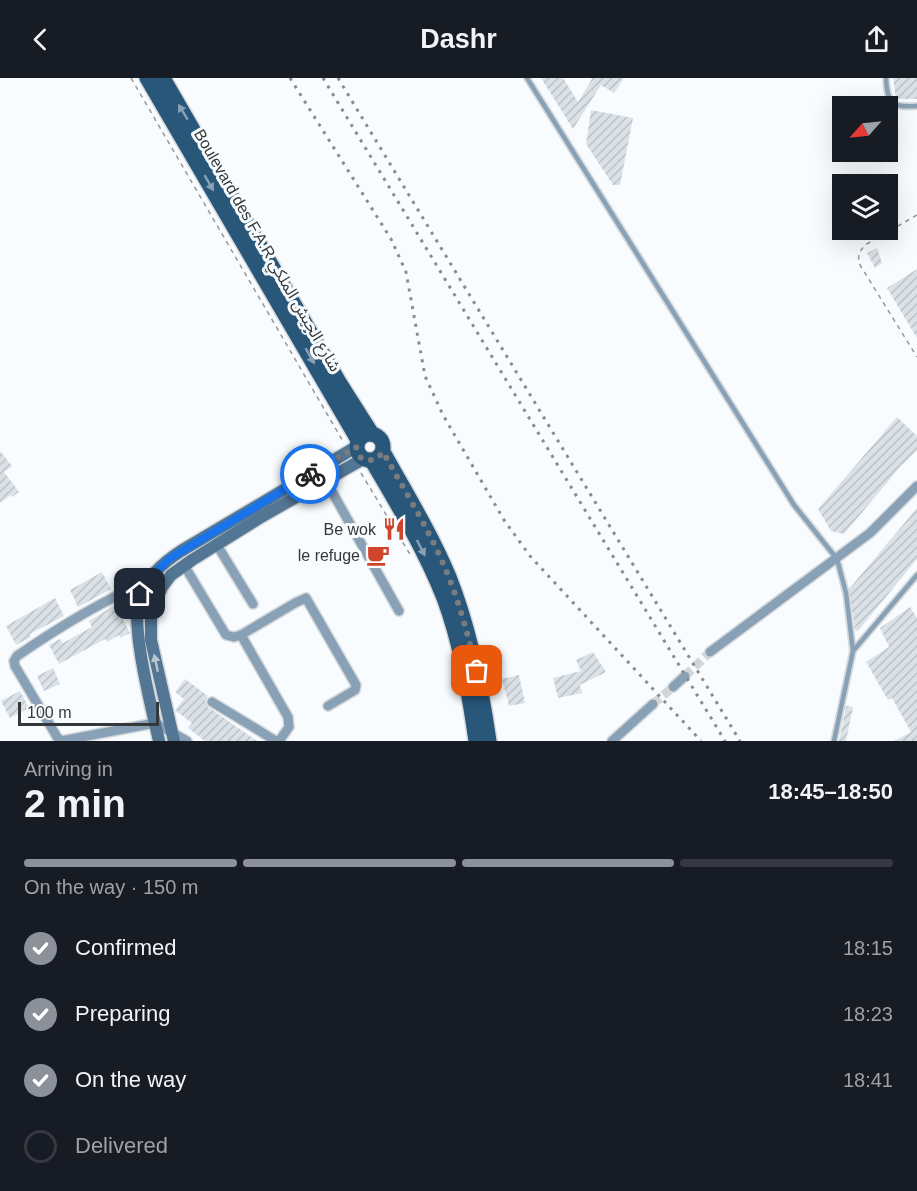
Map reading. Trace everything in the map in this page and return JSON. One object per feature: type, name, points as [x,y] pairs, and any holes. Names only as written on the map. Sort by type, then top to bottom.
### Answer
[{"type":"main road","name":"Boulevard des F.A.R شارع الجيش الملكي","points":[[147,78],[413,532],[444,599],[462,659],[476,741]]},
{"type":"main road","name":"Boulevard des F.A.R شارع الجيش الملكي","points":[[163,78],[339,382],[364,451],[437,551],[465,623],[477,671],[489,741]]},
{"type":"main road","points":[[173,737],[151,640],[151,611],[166,580],[184,565],[326,481],[364,451]]},
{"type":"main road","points":[[159,741],[142,659],[137,619],[140,594],[148,580],[160,566],[175,555],[364,451]]},
{"type":"street","points":[[326,481],[399,611]]},
{"type":"street","points":[[710,652],[870,533],[917,486]]},
{"type":"street","points":[[217,545],[253,604]]},
{"type":"street","points":[[184,565],[226,635],[234,637],[241,635],[306,598],[356,685],[351,694],[328,706]]},
{"type":"street","points":[[148,580],[54,631],[17,656],[14,661],[15,666],[61,741],[155,723],[173,737],[187,741]]},
{"type":"street","points":[[212,702],[278,741],[289,727],[288,717],[241,635]]},
{"type":"street","points":[[673,687],[685,676]]},
{"type":"street","points":[[612,741],[653,704]]},
{"type":"lane","points":[[527,78],[794,505],[837,559],[846,593],[853,651],[834,741]]},
{"type":"lane","points":[[886,78],[888,96],[892,104],[899,107],[917,106]]},
{"type":"lane","points":[[853,651],[917,575]]},
{"type":"path","points":[[131,78],[364,451],[412,558]]},
{"type":"path","points":[[917,215],[865,245],[858,258],[860,265],[917,357]]},
{"type":"building","points":[[541,78],[563,78],[578,102],[592,79],[590,78],[624,78],[614,93],[601,85],[573,129]]},
{"type":"building","points":[[893,78],[917,78],[917,99],[898,99],[898,96],[896,96]]},
{"type":"building","points":[[591,110],[633,118],[620,185],[613,185],[586,144]]},
{"type":"building","points":[[877,248],[882,263],[875,268],[867,253]]},
{"type":"building","points":[[917,269],[917,338],[887,288]]},
{"type":"building","points":[[897,417],[917,436],[917,450],[844,534],[831,531],[818,509]]},
{"type":"building","points":[[0,451],[12,466],[4,472],[19,492],[0,503]]},
{"type":"building","points":[[917,508],[917,559],[858,631],[855,630],[849,589]]},
{"type":"building","points":[[102,572],[111,589],[78,607],[70,590]]},
{"type":"building","points":[[55,598],[64,616],[30,634],[31,637],[16,645],[6,626]]},
{"type":"building","points":[[115,605],[130,633],[120,638],[119,635],[107,642],[105,639],[59,664],[49,645],[60,639],[63,643],[92,627],[89,621]]},
{"type":"building","points":[[910,607],[917,618],[917,741],[894,741],[911,732],[892,698],[888,700],[866,662],[889,647],[880,628]]},
{"type":"building","points":[[593,652],[606,672],[580,685],[582,693],[558,698],[553,678],[581,671],[576,660]]},
{"type":"building","points":[[53,668],[60,684],[44,691],[37,676]]},
{"type":"building","points":[[519,675],[525,703],[509,706],[502,679]]},
{"type":"building","points":[[185,679],[208,696],[205,701],[208,707],[257,741],[205,741],[188,728],[192,723],[175,710],[184,699],[175,692]]},
{"type":"building","points":[[20,691],[29,708],[10,718],[1,701]]},
{"type":"building","points":[[846,706],[853,707],[846,741],[839,741]]},
{"type":"tunnel","points":[[685,676],[710,652]]},
{"type":"tunnel","points":[[653,704],[673,687]]},
{"type":"railway","points":[[290,78],[391,239],[406,272],[425,376],[443,415],[504,520],[530,556],[701,741]]},
{"type":"railway","points":[[323,78],[725,741]]},
{"type":"railway","points":[[338,78],[740,741]]},
{"type":"way so far","points":[[310,474],[356,447],[360,457],[372,461],[383,452],[437,551],[449,578],[465,623],[477,671]]},
{"type":"place","name":"Be wok","points":[[394,529]]},
{"type":"place","name":"le refuge","points":[[378,555]]},
{"type":"route","points":[[140,594],[148,580],[169,559],[310,474]]}]
